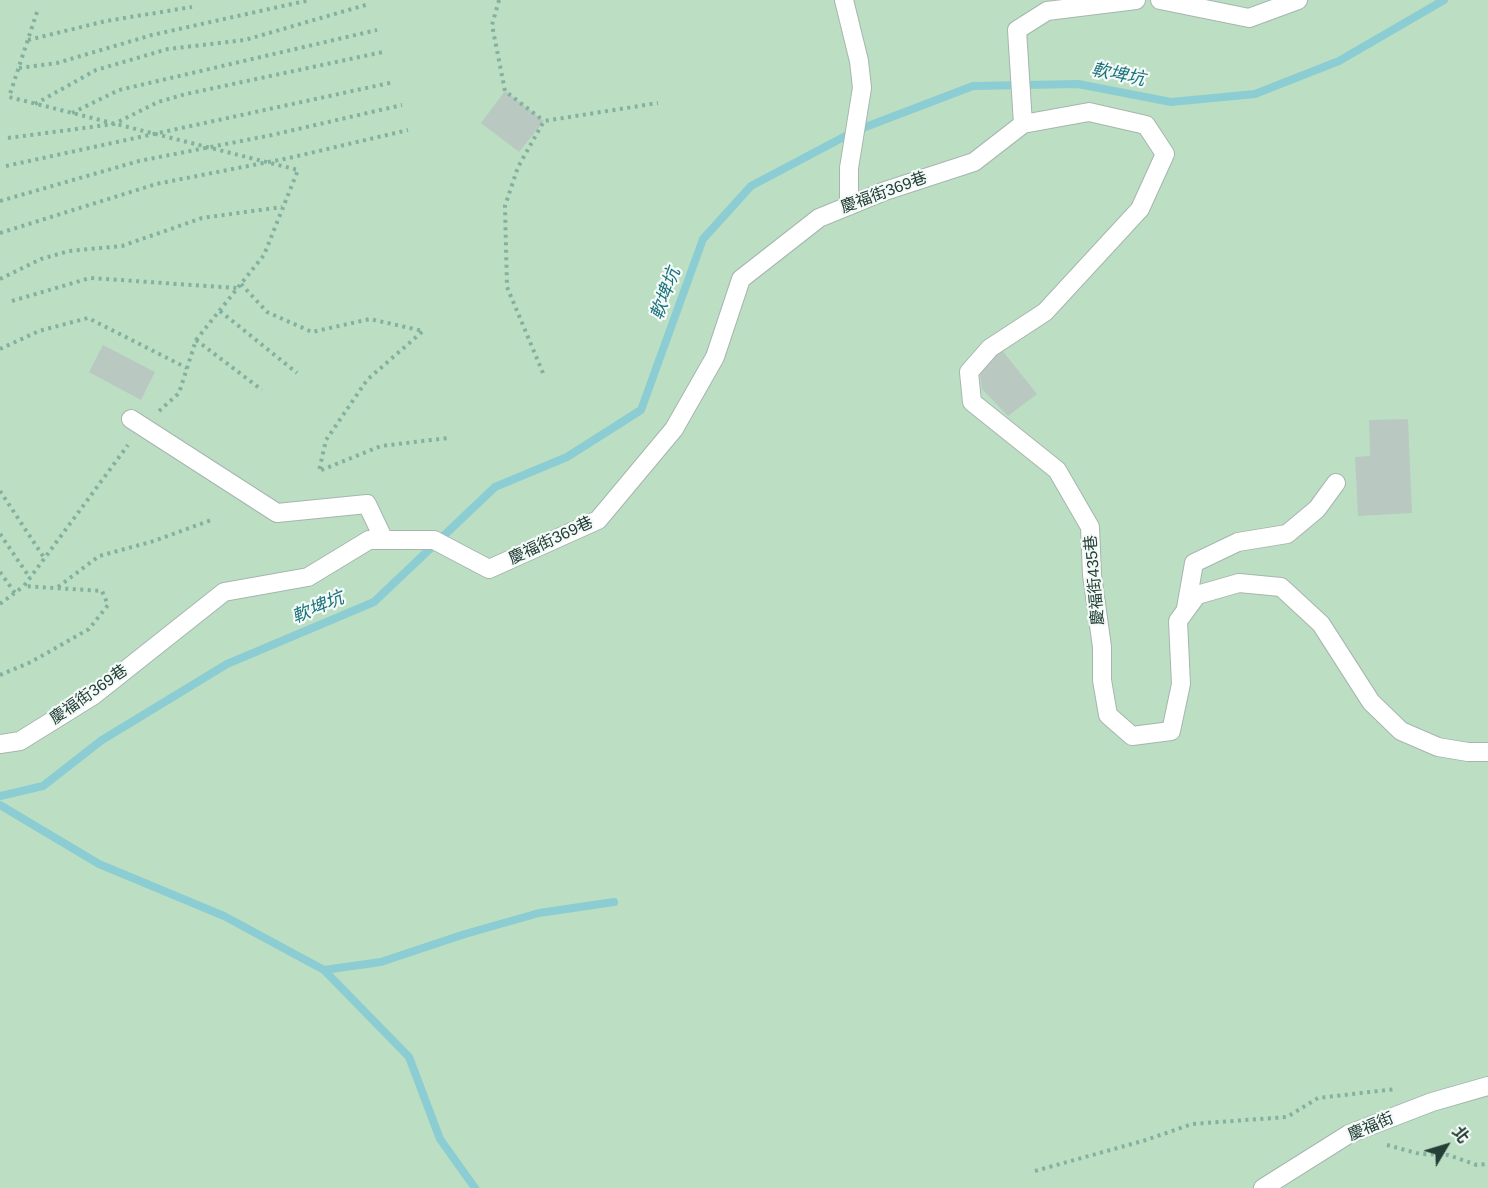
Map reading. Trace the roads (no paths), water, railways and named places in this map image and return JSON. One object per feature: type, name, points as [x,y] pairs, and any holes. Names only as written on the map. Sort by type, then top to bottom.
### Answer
[{"type":"street","points":[[844,0],[859,61],[862,88],[849,168],[849,206]]},
{"type":"street","points":[[1023,123],[1017,30],[1047,11],[1136,0]]},
{"type":"street","points":[[1160,0],[1249,18],[1298,0]]},
{"type":"street","name":"慶福街435巷","points":[[1023,123],[1089,112],[1146,125],[1165,153],[1140,209],[1045,312],[990,348],[969,372],[972,402],[1056,470],[1090,527],[1092,575],[1102,647],[1102,680],[1108,715],[1132,736],[1171,731],[1181,684],[1178,621],[1185,611]]},
{"type":"street","name":"慶福街369巷","points":[[0,744],[20,741],[94,695],[224,592],[309,577],[377,540],[434,540],[489,569],[598,520],[674,429],[715,357],[741,279],[819,218],[974,162],[1023,123]]},
{"type":"street","points":[[136,423],[277,513],[367,504],[377,540]]},
{"type":"street","points":[[1185,611],[1194,563],[1238,542],[1287,534],[1317,509],[1336,483]]},
{"type":"street","points":[[1185,611],[1197,595],[1239,584],[1281,587],[1321,624],[1371,702],[1401,731],[1438,747],[1468,752],[1488,752]]},
{"type":"street","name":"慶福街","points":[[1263,1188],[1349,1134],[1432,1102],[1488,1086]]},
{"type":"waterway","name":"軟埤坑","points":[[0,796],[43,786],[102,740],[227,664],[374,602],[495,487],[567,457],[641,410],[703,239],[751,186],[855,131],[973,86],[1078,84],[1171,102],[1255,94],[1339,61],[1444,0]]},
{"type":"waterway","points":[[0,805],[99,864],[224,916],[324,970],[381,962],[465,934],[539,913],[614,902]]},
{"type":"waterway","points":[[324,970],[409,1057],[440,1139],[475,1188]]}]
